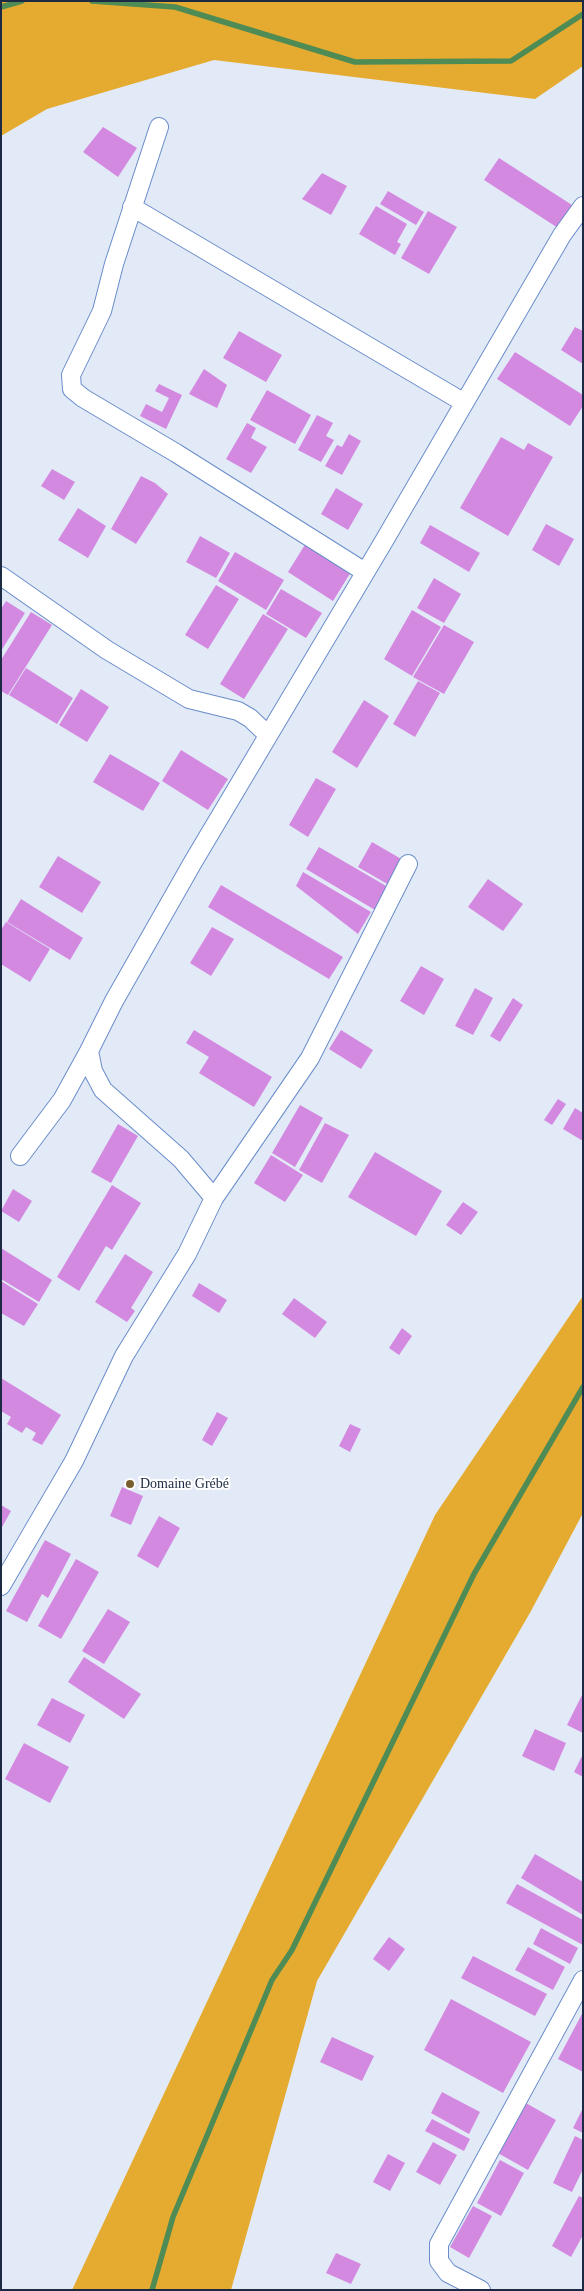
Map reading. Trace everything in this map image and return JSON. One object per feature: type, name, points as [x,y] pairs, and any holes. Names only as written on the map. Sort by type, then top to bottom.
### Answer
[{"type":"street","points":[[159,127],[114,264],[102,311],[71,375],[72,389],[83,398],[176,453],[366,572]]},
{"type":"street","points":[[20,1156],[62,1100],[114,1001],[193,862],[366,572],[463,402],[570,221],[583,206]]},
{"type":"street","points":[[132,207],[463,402]]},
{"type":"street","points":[[1,576],[107,650],[189,699],[238,710],[250,718],[268,735]]},
{"type":"street","points":[[1,1586],[74,1461],[124,1356],[187,1254],[214,1198],[310,1058],[408,864]]},
{"type":"street","points":[[89,1051],[93,1071],[103,1090],[181,1159],[214,1198]]},
{"type":"street","points":[[481,2290],[448,2273],[438,2261],[439,2244],[583,1980]]},
{"type":"shaded area","points":[[1,1],[583,1],[583,66],[535,99],[214,60],[47,109],[1,136]]},
{"type":"shaded area","points":[[583,1296],[583,1513],[531,1611],[317,1981],[231,2290],[72,2290],[435,1515]]},
{"type":"building","points":[[103,127],[137,148],[118,177],[83,152]]},
{"type":"building","points":[[499,158],[572,205],[558,228],[484,180]]},
{"type":"building","points":[[322,173],[347,186],[331,215],[302,199]]},
{"type":"building","points":[[388,191],[424,212],[416,225],[380,204]]},
{"type":"building","points":[[376,206],[407,224],[397,242],[401,244],[395,255],[359,234]]},
{"type":"building","points":[[428,211],[457,227],[429,274],[401,258]]},
{"type":"building","points":[[575,327],[583,331],[583,364],[561,350]]},
{"type":"building","points":[[239,331],[282,355],[266,382],[223,358]]},
{"type":"building","points":[[515,352],[583,395],[583,406],[570,426],[497,379]]},
{"type":"building","points":[[204,369],[227,385],[217,408],[189,394]]},
{"type":"building","points":[[159,384],[182,395],[166,429],[140,416],[146,404],[162,412],[169,398],[155,391]]},
{"type":"building","points":[[267,390],[311,415],[295,444],[250,420]]},
{"type":"building","points":[[317,415],[333,423],[326,436],[334,440],[321,462],[298,450]]},
{"type":"building","points":[[247,423],[256,428],[251,438],[267,447],[251,473],[226,459]]},
{"type":"building","points":[[349,434],[361,441],[342,475],[325,466],[337,445],[342,447]]},
{"type":"building","points":[[501,437],[524,450],[528,443],[553,457],[508,536],[460,508]]},
{"type":"building","points":[[52,469],[75,482],[64,500],[41,486]]},
{"type":"building","points":[[141,476],[155,483],[168,494],[136,544],[111,529]]},
{"type":"building","points":[[336,488],[363,504],[348,530],[321,514]]},
{"type":"building","points":[[78,508],[106,526],[88,558],[58,540]]},
{"type":"building","points":[[546,524],[574,539],[559,566],[532,550]]},
{"type":"building","points":[[430,525],[480,553],[469,572],[420,543]]},
{"type":"building","points":[[200,536],[230,553],[216,578],[186,562]]},
{"type":"building","points":[[306,543],[351,572],[333,601],[288,572]]},
{"type":"building","points":[[235,552],[284,580],[266,610],[218,581]]},
{"type":"building","points":[[434,578],[461,594],[444,623],[417,608]]},
{"type":"building","points":[[216,585],[239,599],[208,649],[185,635]]},
{"type":"building","points":[[281,589],[322,613],[306,638],[266,614]]},
{"type":"building","points":[[6,601],[25,613],[1,651],[1,609]]},
{"type":"building","points":[[412,610],[441,627],[412,676],[384,659]]},
{"type":"building","points":[[31,612],[52,625],[8,695],[1,691],[1,660]]},
{"type":"building","points":[[263,614],[288,629],[244,699],[220,684]]},
{"type":"building","points":[[444,625],[474,642],[444,694],[413,677]]},
{"type":"building","points":[[26,668],[73,698],[57,724],[9,695]]},
{"type":"building","points":[[418,681],[440,693],[415,737],[393,724]]},
{"type":"building","points":[[81,689],[109,707],[87,742],[59,725]]},
{"type":"building","points":[[364,700],[389,716],[357,768],[332,752]]},
{"type":"building","points":[[181,750],[228,779],[208,810],[162,781]]},
{"type":"building","points":[[110,754],[160,783],[143,811],[93,782]]},
{"type":"building","points":[[316,778],[336,789],[308,837],[289,825]]},
{"type":"building","points":[[372,842],[403,860],[389,885],[358,867]]},
{"type":"building","points":[[319,847],[388,887],[375,910],[306,869]]},
{"type":"building","points":[[58,856],[101,882],[82,913],[39,887]]},
{"type":"building","points":[[303,872],[371,912],[358,934],[296,886]]},
{"type":"building","points":[[488,879],[523,904],[503,931],[468,907]]},
{"type":"building","points":[[221,885],[343,957],[329,979],[208,907]]},
{"type":"building","points":[[21,899],[83,938],[70,960],[7,922]]},
{"type":"building","points":[[6,922],[50,949],[30,982],[1,964],[1,930]]},
{"type":"building","points":[[212,927],[234,939],[211,976],[190,963]]},
{"type":"building","points":[[421,966],[444,979],[424,1015],[400,1001]]},
{"type":"building","points":[[475,988],[493,998],[473,1035],[455,1026]]},
{"type":"building","points":[[513,998],[523,1005],[500,1042],[490,1036]]},
{"type":"building","points":[[194,1030],[272,1077],[254,1107],[199,1073],[209,1057],[186,1043]]},
{"type":"building","points":[[341,1030],[373,1050],[361,1069],[329,1049]]},
{"type":"building","points":[[558,1099],[566,1104],[552,1125],[544,1120]]},
{"type":"building","points":[[300,1105],[323,1118],[295,1167],[272,1153]]},
{"type":"building","points":[[575,1108],[583,1113],[583,1141],[563,1129]]},
{"type":"building","points":[[325,1123],[349,1135],[322,1183],[299,1170]]},
{"type":"building","points":[[118,1124],[138,1136],[111,1183],[91,1172]]},
{"type":"building","points":[[375,1152],[442,1191],[416,1236],[348,1197]]},
{"type":"building","points":[[271,1155],[303,1175],[285,1202],[254,1183]]},
{"type":"building","points":[[112,1185],[141,1203],[112,1250],[106,1246],[79,1291],[57,1277]]},
{"type":"building","points":[[13,1189],[32,1201],[19,1222],[1,1211]]},
{"type":"building","points":[[463,1202],[478,1212],[461,1235],[446,1225]]},
{"type":"building","points":[[1,1248],[52,1280],[39,1302],[1,1279]]},
{"type":"building","points":[[125,1254],[153,1272],[131,1308],[135,1311],[127,1322],[95,1302]]},
{"type":"building","points":[[1,1281],[38,1304],[24,1326],[1,1313]]},
{"type":"building","points":[[199,1283],[227,1300],[219,1313],[192,1296]]},
{"type":"building","points":[[294,1298],[327,1322],[315,1338],[282,1314]]},
{"type":"building","points":[[402,1328],[412,1336],[399,1355],[389,1348]]},
{"type":"building","points":[[1,1378],[61,1415],[42,1445],[32,1440],[36,1433],[26,1427],[22,1433],[7,1424],[11,1417],[1,1411]]},
{"type":"building","points":[[217,1412],[228,1418],[212,1446],[202,1440]]},
{"type":"building","points":[[350,1424],[361,1429],[350,1452],[339,1446]]},
{"type":"building","points":[[122,1487],[143,1496],[131,1525],[110,1516]]},
{"type":"building","points":[[1,1505],[11,1511],[1,1529]]},
{"type":"building","points":[[159,1516],[180,1528],[158,1568],[137,1556]]},
{"type":"building","points":[[45,1540],[71,1554],[48,1598],[42,1594],[27,1622],[6,1611]]},
{"type":"building","points":[[76,1559],[99,1572],[61,1639],[38,1626]]},
{"type":"building","points":[[108,1609],[130,1622],[104,1664],[82,1651]]},
{"type":"building","points":[[84,1657],[141,1694],[124,1719],[68,1682]]},
{"type":"building","points":[[583,1693],[583,1733],[567,1725]]},
{"type":"building","points":[[52,1698],[85,1715],[70,1743],[37,1725]]},
{"type":"building","points":[[535,1729],[566,1743],[554,1771],[522,1756]]},
{"type":"building","points":[[24,1743],[69,1767],[50,1803],[5,1779]]},
{"type":"building","points":[[583,1754],[583,1777],[574,1772]]},
{"type":"building","points":[[535,1854],[583,1882],[583,1915],[521,1878]]},
{"type":"building","points":[[517,1884],[583,1920],[583,1945],[506,1903]]},
{"type":"building","points":[[541,1928],[578,1948],[570,1964],[533,1944]]},
{"type":"building","points":[[389,1937],[405,1949],[389,1971],[373,1959]]},
{"type":"building","points":[[528,1947],[565,1967],[553,1990],[515,1970]]},
{"type":"building","points":[[473,1956],[547,1994],[535,2016],[461,1978]]},
{"type":"building","points":[[451,1999],[531,2042],[503,2093],[424,2050]]},
{"type":"building","points":[[583,2012],[583,2072],[558,2059]]},
{"type":"building","points":[[332,2037],[374,2056],[362,2081],[320,2062]]},
{"type":"building","points":[[442,2092],[480,2112],[469,2134],[431,2113]]},
{"type":"building","points":[[524,2102],[556,2120],[528,2170],[496,2152]]},
{"type":"building","points":[[583,2108],[583,2133],[573,2128]]},
{"type":"building","points":[[432,2119],[470,2139],[464,2151],[425,2131]]},
{"type":"building","points":[[575,2136],[583,2140],[583,2169],[572,2192],[553,2183]]},
{"type":"building","points":[[433,2142],[457,2155],[440,2185],[416,2172]]},
{"type":"building","points":[[388,2154],[405,2163],[390,2191],[373,2182]]},
{"type":"building","points":[[500,2160],[524,2173],[501,2216],[477,2203]]},
{"type":"building","points":[[579,2196],[583,2198],[583,2235],[571,2257],[552,2246]]},
{"type":"building","points":[[473,2206],[492,2216],[469,2258],[450,2247]]},
{"type":"building","points":[[336,2253],[361,2264],[351,2284],[326,2273]]},
{"type":"waterway","points":[[1,7],[22,1]]},
{"type":"waterway","points":[[92,1],[175,7],[355,62],[511,61],[583,14]]},
{"type":"waterway","points":[[152,2290],[173,2217],[272,1980],[292,1950],[474,1574],[583,1387]]},
{"type":"place","name":"Domaine Grébé","points":[[130,1484]]}]
